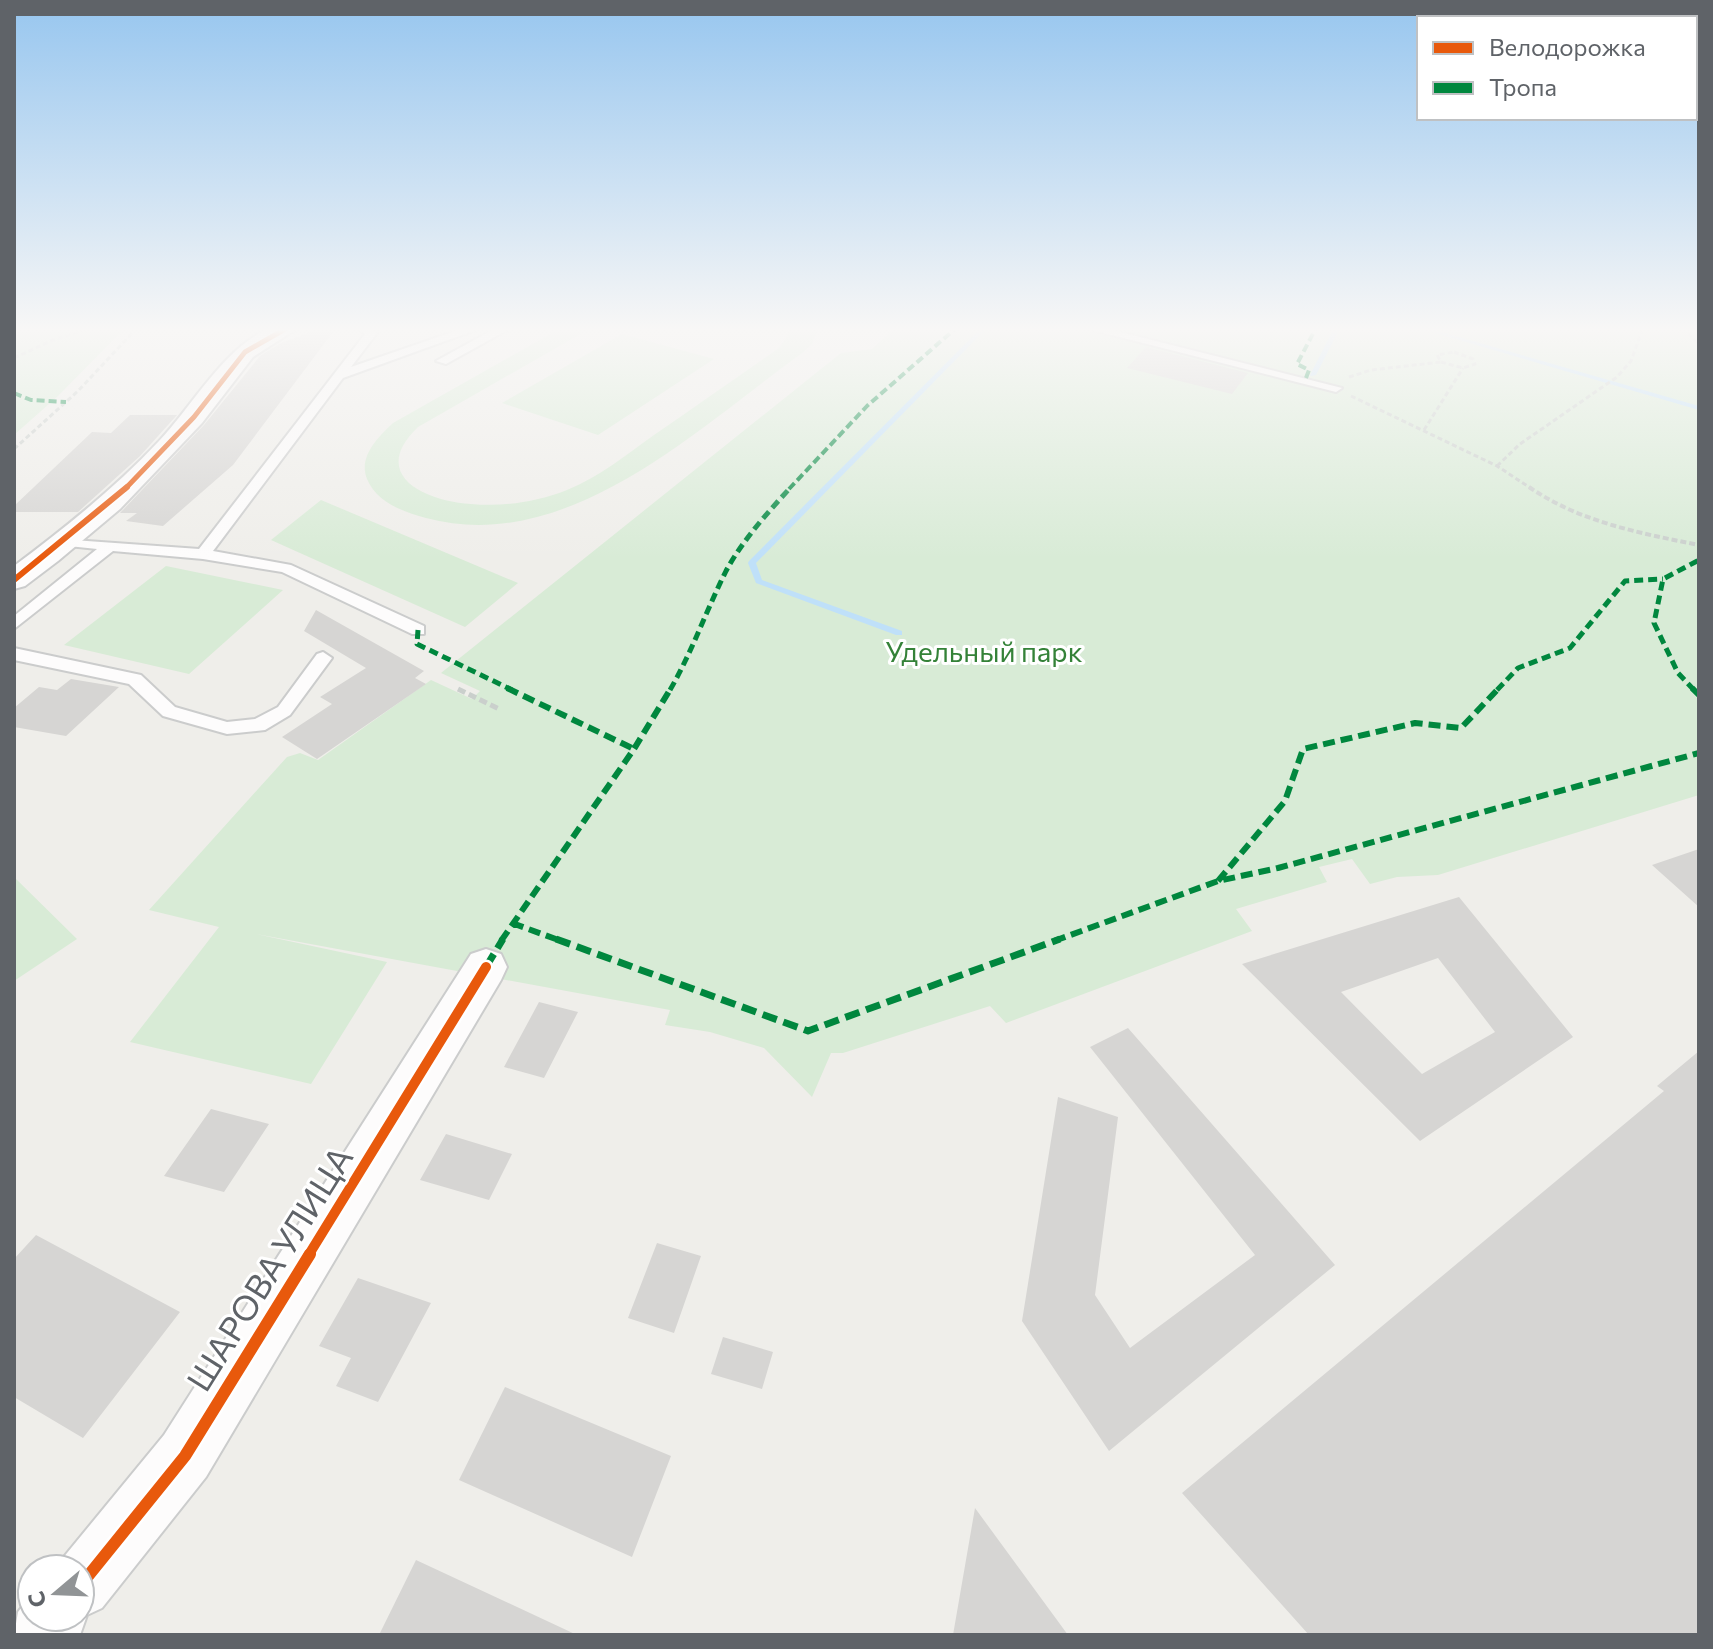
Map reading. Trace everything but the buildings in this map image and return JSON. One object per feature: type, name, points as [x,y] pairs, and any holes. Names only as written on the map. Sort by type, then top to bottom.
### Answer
[{"type":"street","points":[[14,580],[64,542],[172,446],[204,405]]},
{"type":"street","name":"ШАРОВА УЛИЦА","points":[[96,1566],[185,1456],[486,967]]},
{"type":"lane","points":[[203,554],[317,405]]},
{"type":"lane","points":[[64,542],[203,554],[286,568],[418,630]]},
{"type":"lane","points":[[14,624],[110,546]]},
{"type":"lane","points":[[14,654],[135,679],[169,712],[227,728],[259,725],[284,711],[323,658]]},
{"type":"path","points":[[14,449],[63,405]]},
{"type":"path","points":[[1372,405],[1497,466],[1561,509],[1640,533],[1699,545]]},
{"type":"path","points":[[1424,430],[1440,405]]},
{"type":"path","points":[[1497,466],[1520,444],[1577,405]]},
{"type":"path","points":[[458,689],[501,710]]},
{"type":"green space","points":[[14,405],[48,405],[14,435]]},
{"type":"green space","points":[[425,405],[457,405],[418,427],[404,444],[399,459],[401,472],[408,482],[436,497],[483,505],[508,504],[556,494],[590,479],[698,405],[734,405],[674,449],[628,478],[579,503],[529,519],[478,525],[418,516],[392,505],[377,494],[367,479],[365,463],[376,441],[393,423]]},
{"type":"green space","points":[[508,405],[644,405],[598,435]]},
{"type":"green space","name":"Удельный парк","points":[[776,405],[1699,405],[1699,795],[1438,875],[1397,877],[1370,884],[1352,859],[1319,867],[1327,882],[1236,909],[1252,931],[1006,1023],[990,1006],[843,1053],[831,1053],[812,1097],[764,1048],[710,1032],[665,1025],[670,1010],[256,934],[387,962],[311,1084],[130,1042],[219,927],[149,910],[287,757],[300,753],[318,760],[431,680],[472,699],[480,691],[441,673]]},
{"type":"green space","points":[[321,500],[518,583],[465,627],[271,540]]},
{"type":"green space","points":[[166,566],[283,590],[189,674],[64,645]]},
{"type":"green space","points":[[14,877],[77,939],[14,981]]},
{"type":"waterway","points":[[899,633],[759,581],[752,563],[908,405]]},
{"type":"waterway","points":[[1688,405],[1699,408]]},
{"type":"marked path","points":[[486,967],[512,923],[634,749],[691,654],[727,569],[768,512],[868,405]]},
{"type":"marked path","points":[[1699,560],[1663,579],[1654,623],[1678,673],[1699,695]]},
{"type":"marked path","points":[[1218,881],[1285,801],[1303,749],[1415,723],[1461,728],[1518,668],[1570,648],[1625,581],[1663,579]]},
{"type":"marked path","points":[[418,630],[417,644],[634,749]]},
{"type":"marked path","points":[[512,923],[808,1031],[1218,881],[1278,868],[1699,753]]},
{"type":"cycle path","points":[[14,580],[110,503],[204,405]]},
{"type":"cycle path","points":[[96,1566],[185,1456],[486,967]]}]
